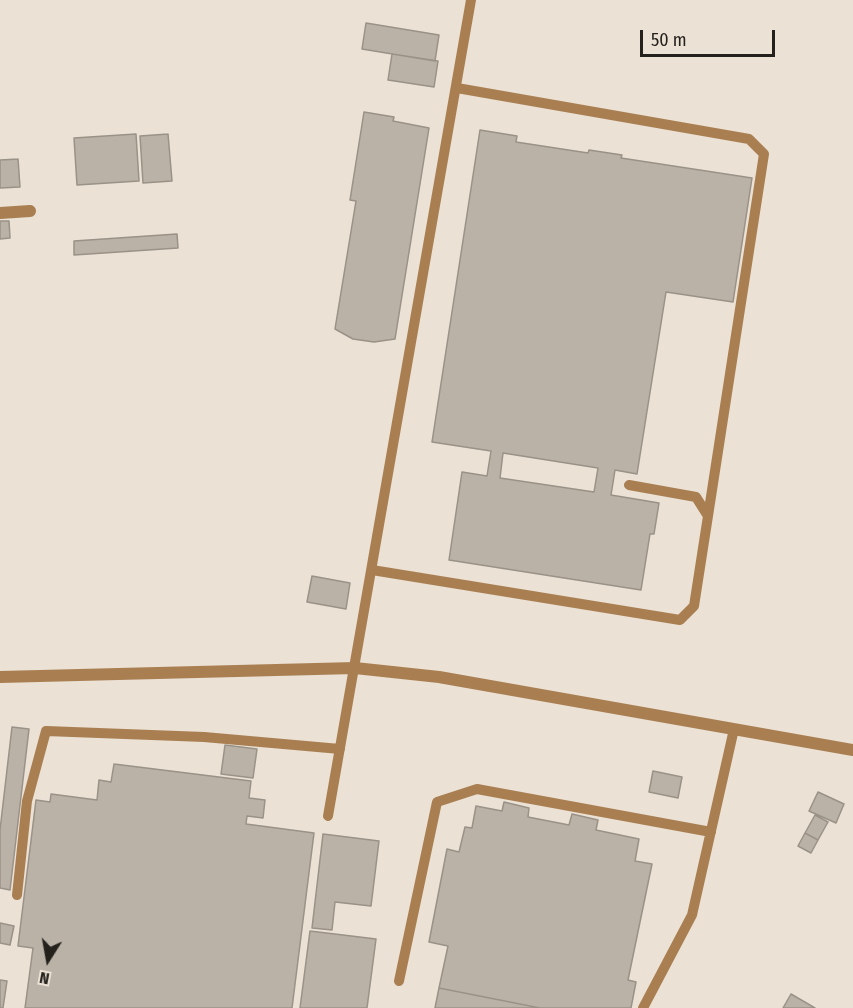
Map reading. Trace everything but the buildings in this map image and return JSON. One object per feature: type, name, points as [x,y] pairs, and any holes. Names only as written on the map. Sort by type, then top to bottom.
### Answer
[{"type":"street","points":[[0,213],[30,211]]},
{"type":"street","points":[[0,677],[355,668],[439,677],[853,750]]},
{"type":"lane","points":[[328,816],[471,0]]},
{"type":"lane","points":[[372,570],[680,620],[694,606],[764,154],[749,139],[457,88]]},
{"type":"lane","points":[[629,485],[696,497],[708,516]]},
{"type":"lane","points":[[643,1008],[692,915],[734,729]]},
{"type":"lane","points":[[17,895],[27,801],[46,731],[204,737],[340,749]]},
{"type":"lane","points":[[399,981],[437,802],[477,789],[711,832]]}]
